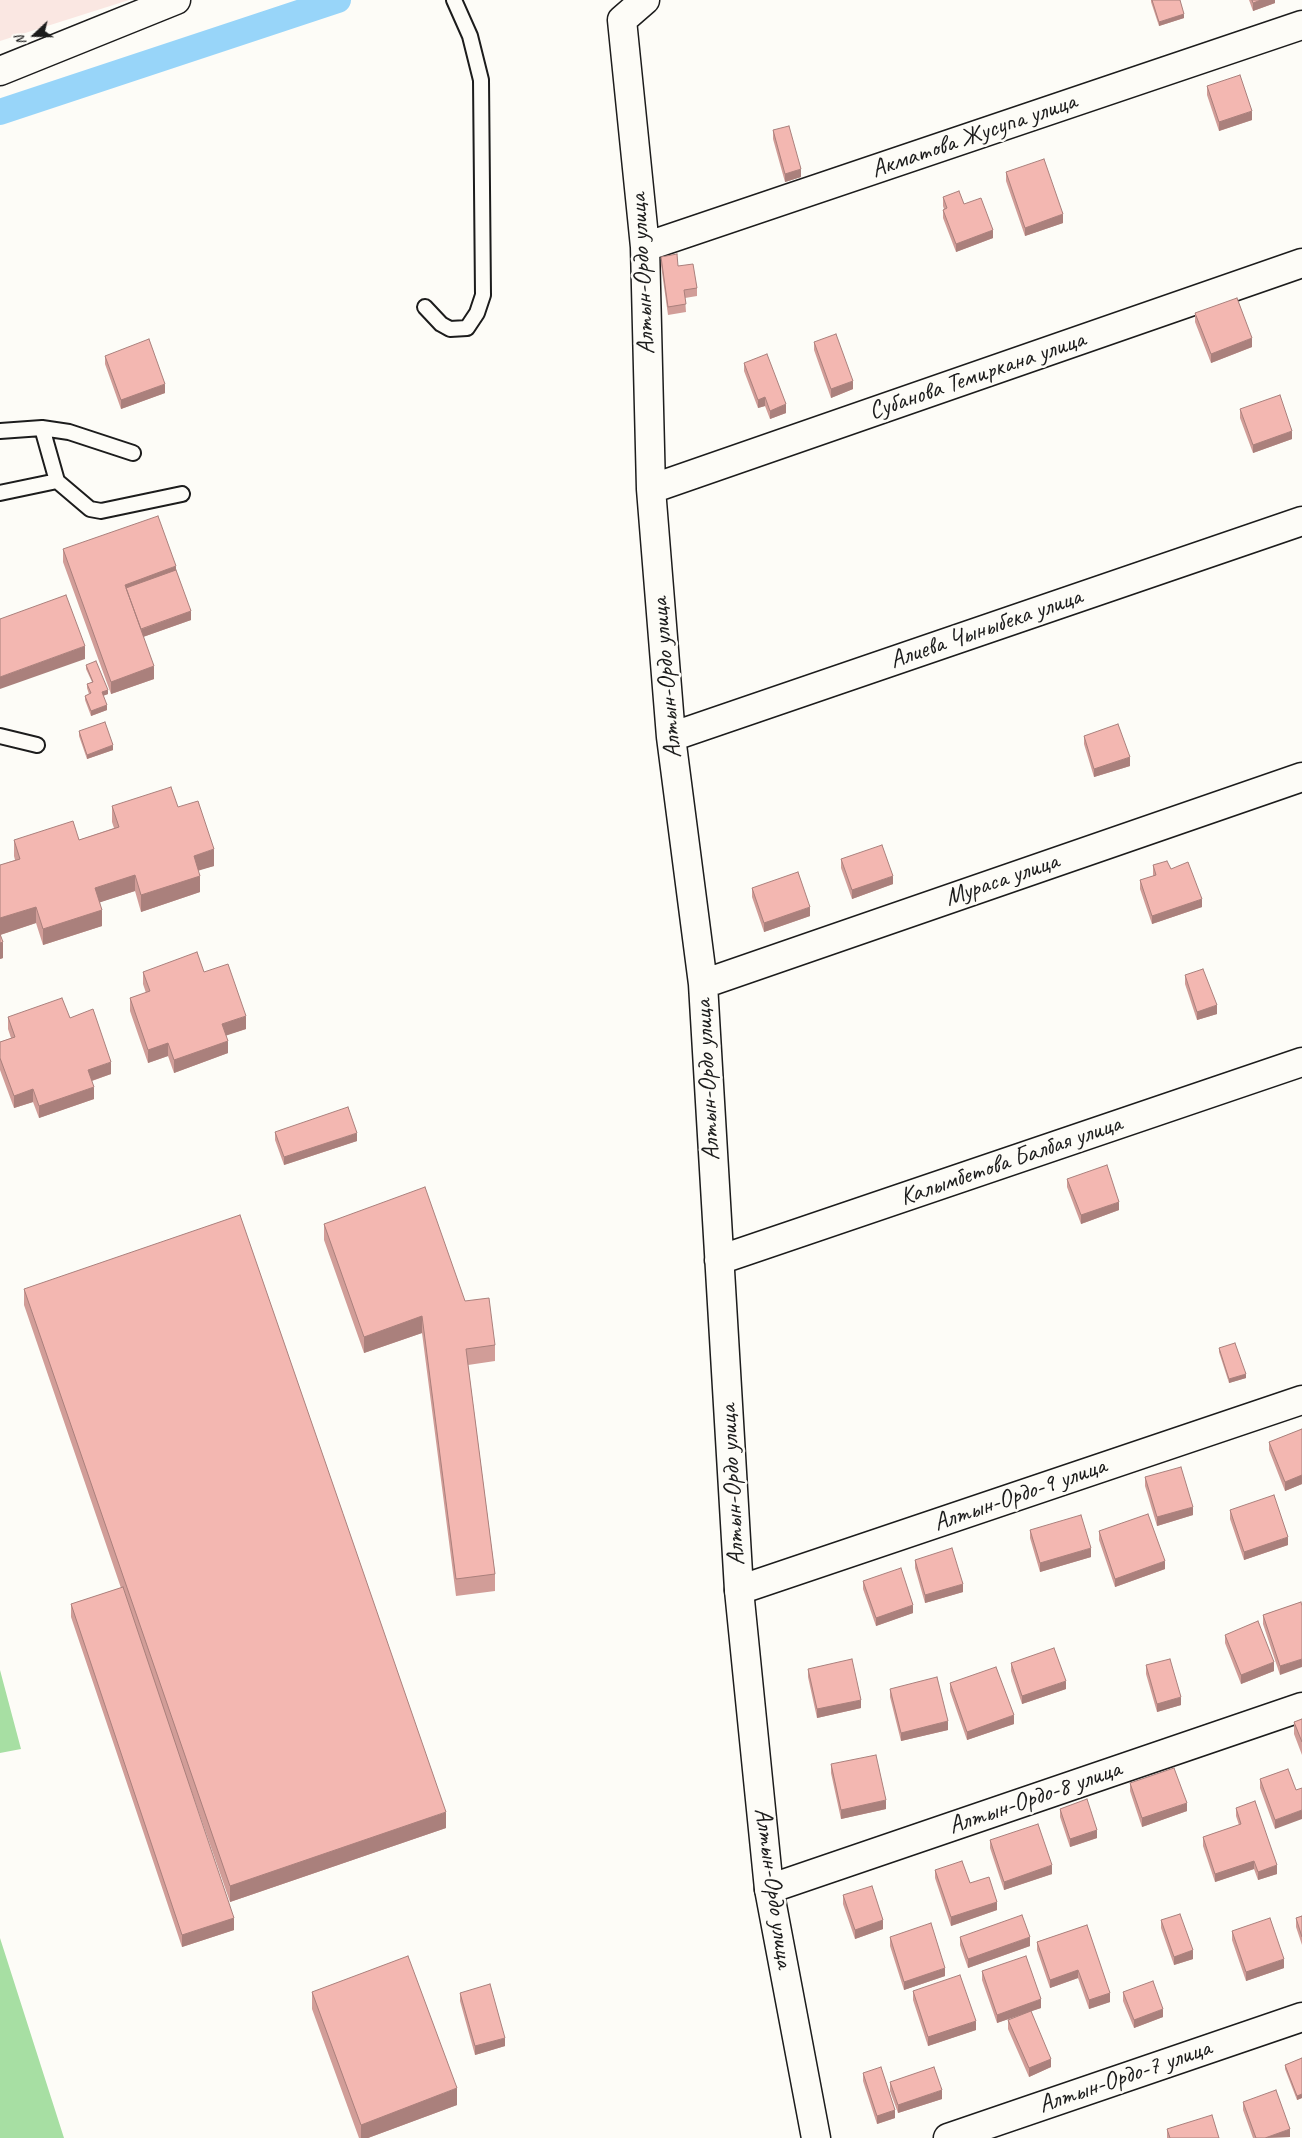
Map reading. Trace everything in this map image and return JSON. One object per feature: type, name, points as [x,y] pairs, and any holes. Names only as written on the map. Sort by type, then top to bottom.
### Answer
[{"type":"street","name":"Алтын-Ордо улица","points":[[645,0],[622,20],[645,248],[651,489],[671,737],[702,984],[739,1590],[769,1889],[816,2138]]},
{"type":"street","points":[[0,71],[169,1]]},
{"type":"street","name":"Акматова Жусупа улица","points":[[645,248],[1302,25]]},
{"type":"street","name":"Субанова Темиркана улица","points":[[651,489],[1302,263]]},
{"type":"street","name":"Алиева Чыныбека улица","points":[[671,737],[1302,521]]},
{"type":"street","name":"Мураса улица","points":[[702,984],[1302,777]]},
{"type":"street","name":"Калымбетова Балбая улица","points":[[719,1260],[1302,1062]]},
{"type":"street","name":"Алтын-Ордо-9 улица","points":[[739,1590],[1302,1400]]},
{"type":"street","name":"Алтын-Ордо-8 улица","points":[[769,1889],[1302,1707]]},
{"type":"street","name":"Алтын-Ордо-7 улица","points":[[948,2138],[1302,2017]]},
{"type":"lane","points":[[425,307],[441,324],[450,329],[467,328],[477,312],[483,295],[481,80],[470,36],[454,0]]},
{"type":"lane","points":[[0,432],[42,428],[69,432],[133,453]]},
{"type":"lane","points":[[42,428],[57,481],[90,509],[101,511],[182,494]]},
{"type":"lane","points":[[0,493],[57,481]]},
{"type":"lane","points":[[0,736],[37,745]]},
{"type":"shaded area","points":[[0,0],[129,0],[0,41]]},
{"type":"green space","points":[[0,1670],[21,1749],[0,1753]]},
{"type":"green space","points":[[0,1938],[64,2138],[0,2138]]},
{"type":"building","points":[[1152,0],[1180,0],[1184,14],[1159,22]]},
{"type":"building","points":[[1240,75],[1252,111],[1219,122],[1207,86]]},
{"type":"building","points":[[789,126],[801,169],[785,174],[773,130]]},
{"type":"building","points":[[1044,159],[1063,214],[1025,228],[1006,172]]},
{"type":"building","points":[[959,191],[964,204],[981,198],[993,230],[956,244],[943,210],[947,208],[943,197]]},
{"type":"building","points":[[677,254],[678,266],[693,264],[697,288],[684,290],[686,304],[668,307],[661,257]]},
{"type":"building","points":[[1237,298],[1252,338],[1211,354],[1195,313]]},
{"type":"building","points":[[836,334],[853,381],[831,389],[814,342]]},
{"type":"building","points":[[149,339],[165,384],[121,400],[105,356]]},
{"type":"building","points":[[767,354],[786,404],[770,411],[765,397],[758,400],[744,363]]},
{"type":"building","points":[[1280,395],[1292,431],[1253,445],[1240,409]]},
{"type":"building","points":[[158,516],[176,566],[125,585],[154,666],[111,682],[63,549]]},
{"type":"building","points":[[176,570],[191,611],[141,629],[126,588]]},
{"type":"building","points":[[66,595],[85,646],[0,677],[0,619]]},
{"type":"building","points":[[96,661],[108,690],[102,692],[107,705],[91,711],[85,696],[91,693],[87,684],[93,682],[86,665]]},
{"type":"building","points":[[105,722],[113,745],[87,755],[79,731]]},
{"type":"building","points":[[1118,724],[1130,757],[1094,769],[1084,736]]},
{"type":"building","points":[[171,787],[178,807],[198,801],[214,849],[194,856],[200,876],[141,895],[135,875],[95,888],[102,910],[43,929],[36,907],[0,918],[0,865],[20,859],[14,840],[73,821],[79,840],[119,827],[112,806]]},
{"type":"building","points":[[882,845],[893,876],[852,890],[841,859]]},
{"type":"building","points":[[1167,861],[1171,869],[1188,862],[1202,899],[1152,916],[1140,880],[1156,875],[1153,865]]},
{"type":"building","points":[[798,872],[810,907],[764,923],[752,888]]},
{"type":"building","points":[[197,952],[204,972],[228,964],[246,1016],[222,1024],[228,1041],[174,1060],[168,1043],[148,1050],[130,998],[150,991],[143,972]]},
{"type":"building","points":[[1203,969],[1217,1005],[1197,1012],[1185,975]]},
{"type":"building","points":[[62,998],[70,1018],[93,1009],[111,1062],[88,1070],[94,1087],[39,1106],[33,1089],[14,1096],[0,1058],[0,1042],[15,1037],[8,1017]]},
{"type":"building","points":[[348,1107],[357,1133],[284,1157],[275,1132]]},
{"type":"building","points":[[1107,1165],[1119,1202],[1081,1215],[1067,1179]]},
{"type":"building","points":[[425,1187],[465,1301],[489,1298],[495,1345],[466,1349],[495,1574],[456,1579],[422,1316],[364,1337],[324,1224]]},
{"type":"building","points":[[240,1215],[446,1812],[230,1886],[24,1289]]},
{"type":"building","points":[[1235,1343],[1246,1374],[1229,1379],[1219,1348]]},
{"type":"building","points":[[1302,1429],[1302,1475],[1285,1482],[1269,1442]]},
{"type":"building","points":[[1181,1467],[1193,1507],[1157,1517],[1145,1477]]},
{"type":"building","points":[[1274,1495],[1288,1537],[1244,1552],[1230,1510]]},
{"type":"building","points":[[1148,1514],[1165,1561],[1115,1579],[1099,1531]]},
{"type":"building","points":[[1081,1515],[1091,1548],[1040,1563],[1030,1530]]},
{"type":"building","points":[[952,1548],[963,1584],[925,1595],[915,1560]]},
{"type":"building","points":[[901,1568],[913,1605],[876,1618],[863,1581]]},
{"type":"building","points":[[123,1587],[234,1918],[182,1935],[71,1604]]},
{"type":"building","points":[[1301,1602],[1302,1659],[1280,1666],[1263,1615]]},
{"type":"building","points":[[1258,1621],[1274,1662],[1241,1675],[1225,1635]]},
{"type":"building","points":[[1054,1648],[1066,1681],[1022,1696],[1011,1663]]},
{"type":"building","points":[[852,1659],[861,1700],[817,1709],[808,1669]]},
{"type":"building","points":[[1170,1659],[1181,1697],[1157,1704],[1146,1665]]},
{"type":"building","points":[[996,1667],[1014,1715],[967,1732],[950,1683]]},
{"type":"building","points":[[937,1677],[948,1721],[901,1733],[890,1689]]},
{"type":"building","points":[[1302,1719],[1302,1742],[1294,1722]]},
{"type":"building","points":[[876,1755],[886,1800],[841,1810],[831,1764]]},
{"type":"building","points":[[1174,1768],[1187,1803],[1142,1818],[1130,1783]]},
{"type":"building","points":[[1288,1769],[1296,1790],[1302,1788],[1302,1810],[1275,1820],[1260,1779]]},
{"type":"building","points":[[1087,1799],[1097,1830],[1070,1839],[1060,1809]]},
{"type":"building","points":[[1255,1801],[1277,1865],[1258,1872],[1254,1861],[1215,1874],[1203,1837],[1241,1824],[1236,1808]]},
{"type":"building","points":[[1038,1824],[1052,1865],[1004,1882],[990,1840]]},
{"type":"building","points":[[962,1861],[970,1883],[989,1877],[997,1902],[951,1917],[935,1870]]},
{"type":"building","points":[[872,1886],[883,1920],[855,1930],[843,1895]]},
{"type":"building","points":[[1180,1914],[1193,1950],[1174,1957],[1161,1920]]},
{"type":"building","points":[[1022,1915],[1030,1937],[968,1959],[960,1937]]},
{"type":"building","points":[[1302,1916],[1302,1937],[1296,1918]]},
{"type":"building","points":[[1270,1918],[1284,1959],[1246,1972],[1232,1931]]},
{"type":"building","points":[[931,1923],[945,1968],[904,1982],[890,1937]]},
{"type":"building","points":[[1087,1925],[1110,1993],[1089,2000],[1078,1970],[1050,1980],[1037,1942]]},
{"type":"building","points":[[408,1956],[457,2088],[361,2125],[312,1992]]},
{"type":"building","points":[[1026,1956],[1041,1999],[997,2015],[982,1971]]},
{"type":"building","points":[[960,1975],[976,2021],[928,2037],[913,1991]]},
{"type":"building","points":[[1153,1981],[1163,2009],[1134,2020],[1123,1992]]},
{"type":"building","points":[[490,1984],[505,2038],[475,2046],[460,1993]]},
{"type":"building","points":[[1031,2011],[1051,2059],[1029,2068],[1008,2020]]},
{"type":"building","points":[[1302,2058],[1302,2094],[1297,2096],[1285,2065]]},
{"type":"building","points":[[881,2067],[895,2110],[877,2116],[863,2073]]},
{"type":"building","points":[[934,2067],[942,2090],[898,2105],[890,2082]]},
{"type":"building","points":[[1276,2090],[1290,2129],[1265,2138],[1256,2138],[1243,2102]]},
{"type":"building","points":[[1212,2115],[1219,2138],[1170,2138],[1167,2129]]},
{"type":"waterway","points":[[0,112],[338,0]]}]
